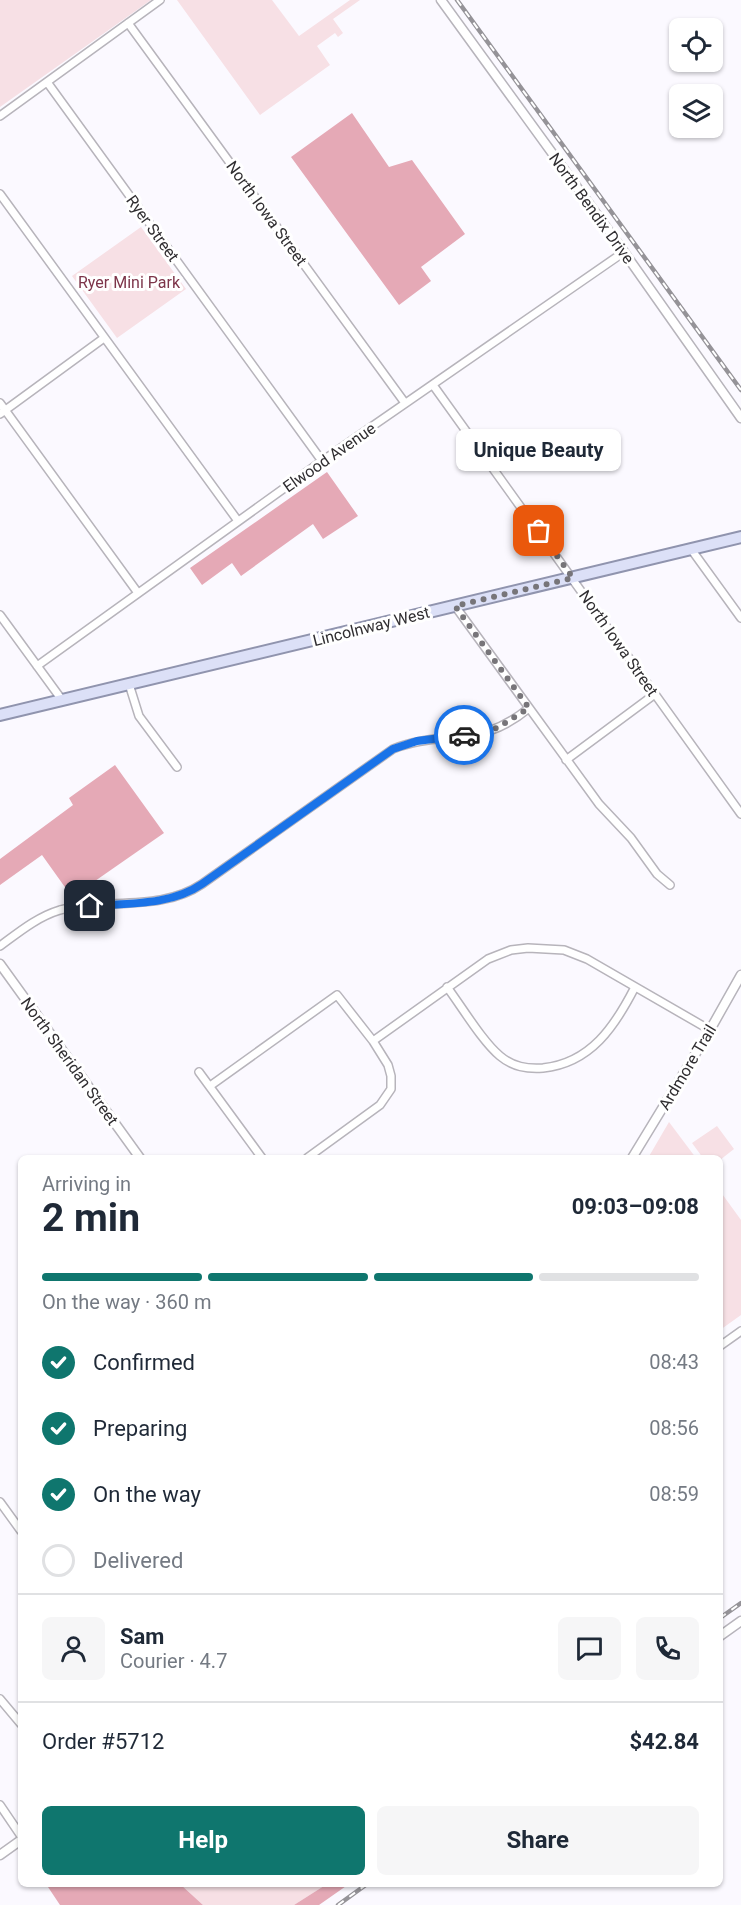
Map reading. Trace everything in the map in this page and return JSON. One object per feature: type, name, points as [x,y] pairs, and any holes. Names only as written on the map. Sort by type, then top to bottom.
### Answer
[{"type":"main road","name":"Lincolnway West","points":[[0,715],[741,537]]},
{"type":"street","points":[[0,116],[160,0]]},
{"type":"street","name":"North Bendix Drive","points":[[441,0],[741,418]]},
{"type":"street","name":"North Iowa Street","points":[[128,22],[405,403]]},
{"type":"street","name":"Ryer Street","points":[[47,82],[322,461]]},
{"type":"street","points":[[0,194],[238,521]]},
{"type":"street","name":"Elwood Avenue","points":[[37,666],[322,461],[624,252]]},
{"type":"street","points":[[3,412],[104,338]]},
{"type":"street","name":"North Iowa Street","points":[[433,385],[741,814]]},
{"type":"street","points":[[0,404],[3,412],[138,593]]},
{"type":"street","points":[[691,549],[741,618]]},
{"type":"street","points":[[455,606],[599,804],[631,838],[657,874],[670,885]]},
{"type":"street","points":[[0,615],[62,700]]},
{"type":"street","points":[[129,684],[139,716],[177,767]]},
{"type":"street","points":[[566,759],[655,694]]},
{"type":"street","points":[[0,946],[33,922],[62,910],[163,900],[185,894],[393,749],[417,741],[487,731],[506,724],[529,708]]},
{"type":"street","points":[[373,1041],[488,959],[511,950],[528,948],[564,950],[587,959],[710,1030]]},
{"type":"street","name":"North Sheridan Street","points":[[0,964],[138,1155]]},
{"type":"street","name":"Ardmore Trail","points":[[634,1155],[741,975]]},
{"type":"street","points":[[447,987],[498,1055],[515,1065],[534,1069],[564,1064],[594,1047],[612,1027],[636,987]]},
{"type":"street","points":[[210,1086],[337,995],[373,1041],[388,1065],[391,1089],[386,1099],[376,1108],[311,1155]]},
{"type":"street","points":[[199,1072],[260,1155]]},
{"type":"street","points":[[723,1344],[741,1331]]},
{"type":"street","points":[[0,1502],[18,1527]]},
{"type":"street","points":[[723,1634],[741,1621]]},
{"type":"street","points":[[0,1699],[18,1720]]},
{"type":"street","points":[[0,1805],[18,1833]]},
{"type":"street","points":[[0,1855],[18,1840]]},
{"type":"green space","points":[[0,0],[151,0],[0,107]]},
{"type":"green space","points":[[177,0],[272,0],[299,36],[350,0],[360,0],[333,19],[343,33],[338,37],[335,33],[317,46],[330,65],[260,115]]},
{"type":"green space","name":"Ryer Mini Park","points":[[141,227],[186,289],[117,338],[72,276]]},
{"type":"green space","points":[[669,1122],[694,1155],[650,1155]]},
{"type":"green space","points":[[717,1126],[734,1149],[723,1158],[723,1155],[701,1155],[692,1143]]},
{"type":"green space","points":[[723,1195],[741,1220],[741,1315],[723,1328]]},
{"type":"green space","points":[[183,1887],[322,1887],[294,1905],[203,1905]]},
{"type":"shaded area","points":[[352,113],[389,167],[412,160],[465,234],[421,267],[431,281],[399,305],[291,157]]},
{"type":"shaded area","points":[[327,472],[358,516],[323,539],[313,524],[241,576],[232,563],[202,585],[190,568]]},
{"type":"shaded area","points":[[115,765],[164,833],[72,897],[42,855],[0,885],[0,859],[73,805],[69,798]]},
{"type":"shaded area","points":[[48,1887],[183,1887],[203,1905],[60,1905]]},
{"type":"shaded area","points":[[322,1887],[345,1887],[319,1905],[294,1905]]},
{"type":"railway","points":[[457,0],[741,390]]},
{"type":"railway","points":[[723,1616],[741,1603]]},
{"type":"railway","points":[[338,1905],[363,1887]]},
{"type":"way so far","points":[[464,735],[497,728],[529,708],[455,606],[573,578],[539,531]]},
{"type":"place","name":"Unique Beauty","points":[[539,531]]},
{"type":"route","points":[[90,906],[163,900],[194,890],[393,749],[417,741],[464,735]]}]
